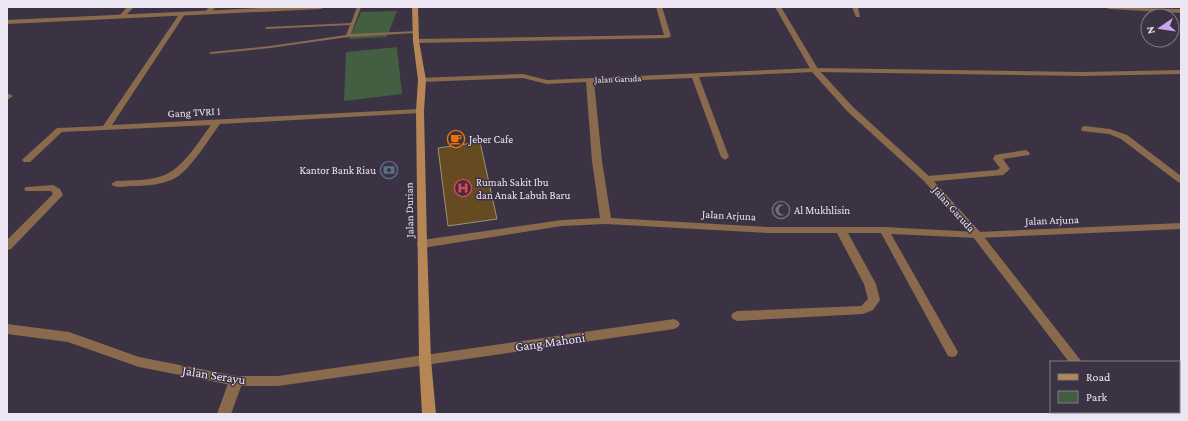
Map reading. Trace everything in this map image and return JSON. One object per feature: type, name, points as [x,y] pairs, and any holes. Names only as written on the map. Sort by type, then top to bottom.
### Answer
[{"type":"main road","name":"Jalan Durian","points":[[415,7],[416,37],[422,80],[420,112],[422,244],[425,360],[429,414]]},
{"type":"street","points":[[122,16],[131,7]]},
{"type":"street","points":[[7,22],[182,14],[211,10],[321,7]]},
{"type":"street","points":[[416,37],[666,37],[668,36],[659,7]]},
{"type":"street","name":"Jalan Garuda","points":[[778,7],[815,70],[850,110],[927,179],[977,235],[1075,361]]},
{"type":"street","points":[[854,7],[858,16]]},
{"type":"street","points":[[1109,7],[1140,9]]},
{"type":"street","points":[[106,128],[182,14]]},
{"type":"street","name":"Jalan Garuda","points":[[422,80],[523,76],[547,82],[815,70],[1083,74],[1181,72]]},
{"type":"street","points":[[695,76],[725,157]]},
{"type":"street","points":[[590,80],[597,161],[606,221]]},
{"type":"street","name":"Gang TVRI 1","points":[[27,160],[60,130],[420,112]]},
{"type":"street","points":[[116,184],[150,182],[164,179],[175,174],[217,122]]},
{"type":"street","points":[[1085,129],[1110,132],[1120,135],[1181,180]]},
{"type":"street","points":[[927,179],[1000,173],[1005,169],[998,157],[1026,153]]},
{"type":"street","points":[[7,246],[58,195],[57,191],[53,188],[29,189]]},
{"type":"street","name":"Jalan Arjuna","points":[[422,244],[562,223],[606,221],[768,230],[884,230],[977,235],[1181,226]]},
{"type":"street","points":[[884,230],[952,352]]},
{"type":"street","points":[[737,316],[863,310],[869,307],[874,300],[870,284],[841,231]]},
{"type":"street","name":"Gang Mahoni","points":[[425,360],[674,324]]},
{"type":"street","name":"Jalan Serayu","points":[[7,329],[69,336],[139,362],[236,381],[278,381],[425,360]]},
{"type":"street","points":[[224,414],[236,381]]},
{"type":"lane","points":[[348,36],[351,24],[359,7]]},
{"type":"lane","points":[[267,28],[351,24]]},
{"type":"lane","points":[[212,53],[270,47],[348,36],[416,37]]},
{"type":"green space","points":[[397,11],[387,37],[349,39],[361,12]]},
{"type":"green space","points":[[397,47],[402,94],[344,101],[346,52]]},
{"type":"building","points":[[480,142],[497,219],[448,226],[438,148]]},
{"type":"place","name":"Jeber Cafe","points":[[456,139]]},
{"type":"place","name":"Kantor Bank Riau","points":[[389,170]]},
{"type":"place","name":"Rumah Sakit Ibu dan Anak Labuh Baru","points":[[463,188]]},
{"type":"place","name":"Al Mukhlisin","points":[[781,210]]}]
